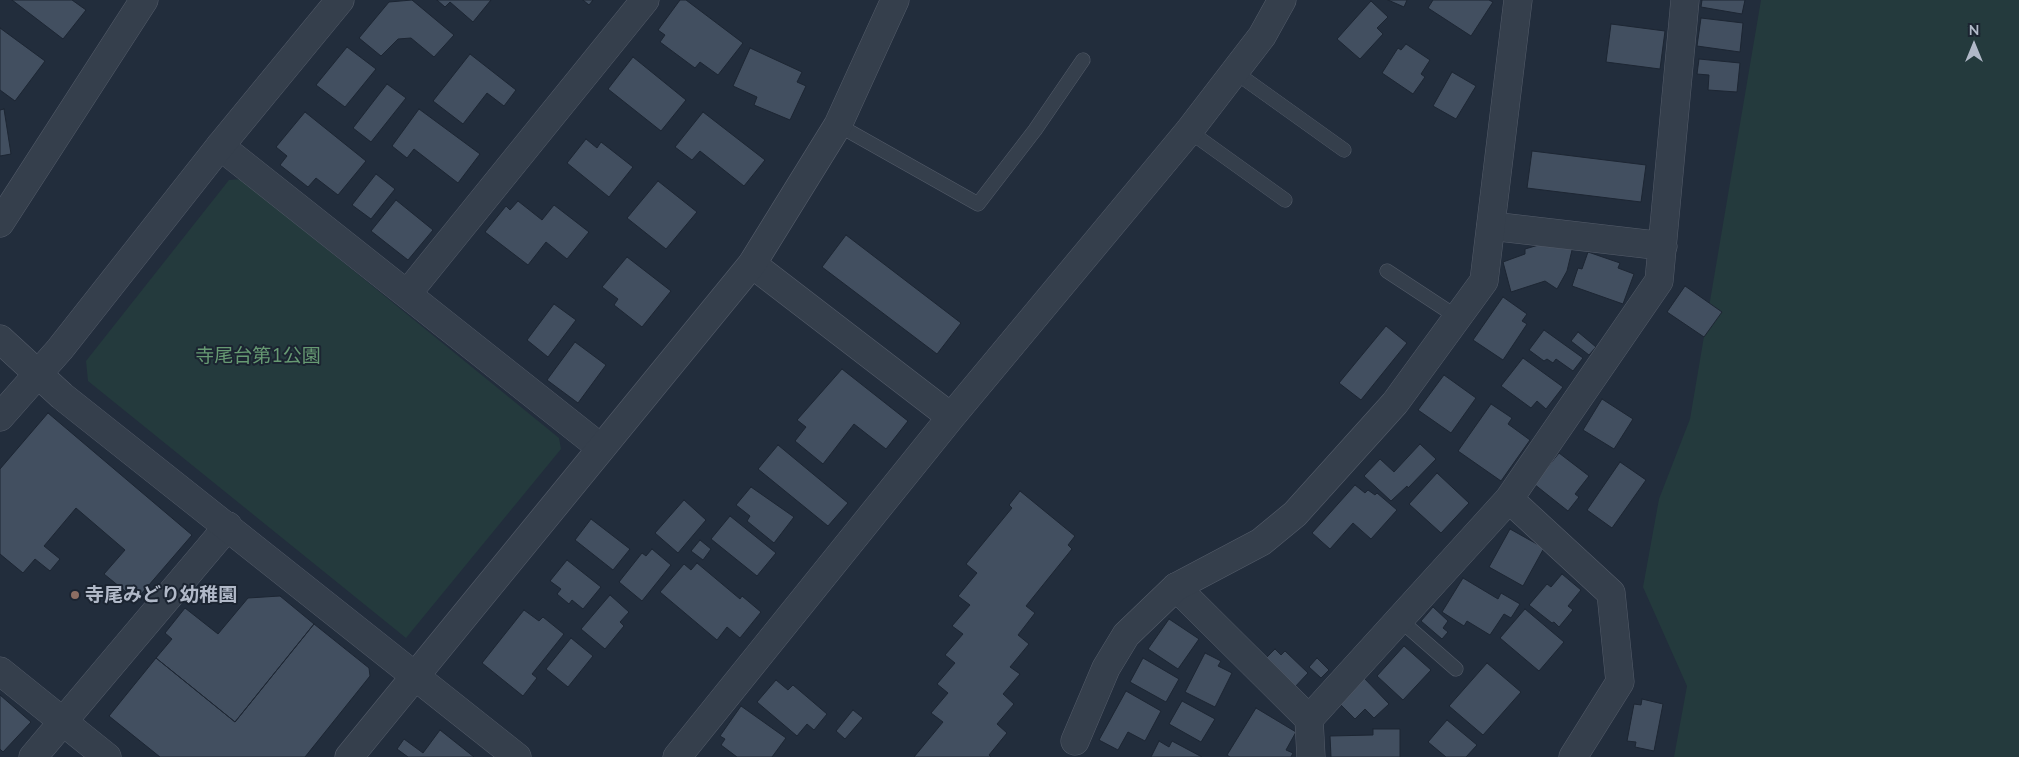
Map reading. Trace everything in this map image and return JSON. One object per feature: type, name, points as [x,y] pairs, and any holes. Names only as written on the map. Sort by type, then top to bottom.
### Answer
[{"type":"street","points":[[0,223],[144,0]]},
{"type":"street","points":[[0,417],[38,375],[220,146],[340,0]]},
{"type":"street","points":[[407,294],[645,0]]},
{"type":"street","points":[[349,757],[752,264],[838,125],[895,0]]},
{"type":"street","points":[[677,757],[951,417],[1189,131],[1262,36],[1282,0]]},
{"type":"street","points":[[1075,749],[1106,668],[1126,635],[1176,587],[1261,542],[1295,514],[1395,403],[1484,281],[1518,0]]},
{"type":"street","points":[[1309,719],[1509,499],[1659,281],[1664,246],[1685,0]]},
{"type":"street","points":[[220,146],[601,448]]},
{"type":"street","points":[[1491,226],[1664,246]]},
{"type":"street","points":[[752,264],[951,417]]},
{"type":"street","points":[[0,339],[38,375],[518,757]]},
{"type":"street","points":[[1509,499],[1612,593],[1620,682],[1573,757]]},
{"type":"street","points":[[33,757],[228,526]]},
{"type":"street","points":[[1176,587],[1309,719],[1311,757]]},
{"type":"street","points":[[0,671],[106,757]]},
{"type":"lane","points":[[838,125],[978,204],[1034,130],[1083,60]]},
{"type":"lane","points":[[1235,72],[1344,150]]},
{"type":"lane","points":[[1189,131],[1285,200]]},
{"type":"lane","points":[[1387,272],[1457,317]]},
{"type":"lane","points":[[1400,620],[1456,669]]},
{"type":"green space","points":[[1761,0],[2019,0],[2019,757],[1674,757],[1687,686],[1643,587],[1659,499],[1690,419]]},
{"type":"green space","name":"寺尾台第1公園","points":[[241,179],[559,438],[561,449],[406,638],[88,381],[86,361],[229,180]]},
{"type":"building","points":[[12,0],[72,0],[86,10],[63,39]]},
{"type":"building","points":[[412,0],[454,35],[434,57],[411,38],[398,39],[381,56],[359,38],[389,2]]},
{"type":"building","points":[[437,0],[491,0],[473,22],[450,2],[445,7]]},
{"type":"building","points":[[583,0],[593,0],[589,5]]},
{"type":"building","points":[[680,0],[686,0],[743,43],[718,75],[700,62],[695,68],[660,42],[665,35],[658,30]]},
{"type":"building","points":[[1388,0],[1407,0],[1404,7]]},
{"type":"building","points":[[1433,0],[1489,0],[1493,2],[1471,36],[1428,8]]},
{"type":"building","points":[[1702,0],[1745,0],[1742,14],[1701,7]]},
{"type":"building","points":[[1371,1],[1388,17],[1377,28],[1383,34],[1360,59],[1337,39]]},
{"type":"building","points":[[1701,18],[1743,23],[1740,52],[1697,46]]},
{"type":"building","points":[[1611,24],[1665,31],[1660,69],[1606,62]]},
{"type":"building","points":[[0,28],[45,61],[15,101],[0,90]]},
{"type":"building","points":[[1406,44],[1430,60],[1421,74],[1425,77],[1413,94],[1382,73],[1398,48],[1401,50]]},
{"type":"building","points":[[347,47],[376,69],[345,107],[316,85]]},
{"type":"building","points":[[750,48],[802,72],[797,82],[806,86],[790,120],[754,105],[757,97],[733,86]]},
{"type":"building","points":[[470,54],[516,90],[504,106],[487,93],[463,124],[433,101]]},
{"type":"building","points":[[633,57],[686,100],[661,131],[608,89]]},
{"type":"building","points":[[1699,59],[1740,63],[1737,92],[1708,90],[1709,75],[1697,74]]},
{"type":"building","points":[[1452,72],[1476,86],[1456,119],[1433,106]]},
{"type":"building","points":[[387,84],[406,98],[371,142],[353,128]]},
{"type":"building","points":[[4,109],[11,154],[0,156],[0,110]]},
{"type":"building","points":[[419,109],[480,154],[458,183],[414,149],[407,158],[392,146]]},
{"type":"building","points":[[305,112],[366,161],[338,195],[316,178],[308,187],[280,165],[287,156],[276,147]]},
{"type":"building","points":[[703,112],[765,160],[744,186],[700,151],[692,160],[675,147]]},
{"type":"building","points":[[586,139],[597,148],[601,142],[633,167],[609,197],[567,163]]},
{"type":"building","points":[[1532,151],[1646,165],[1641,202],[1527,188]]},
{"type":"building","points":[[376,174],[395,189],[371,219],[352,205]]},
{"type":"building","points":[[658,181],[697,212],[666,249],[627,218]]},
{"type":"building","points":[[396,200],[433,230],[408,260],[371,231]]},
{"type":"building","points":[[518,201],[542,220],[554,205],[589,232],[567,259],[546,242],[528,265],[485,232],[506,206],[510,210]]},
{"type":"building","points":[[846,235],[961,323],[937,354],[822,267]]},
{"type":"building","points":[[1542,244],[1573,246],[1567,271],[1557,289],[1545,281],[1511,292],[1503,262],[1525,254],[1525,249]]},
{"type":"building","points":[[1588,252],[1620,263],[1618,268],[1634,274],[1623,304],[1572,286],[1578,268],[1582,269]]},
{"type":"building","points":[[627,257],[671,291],[642,327],[614,305],[618,299],[602,287]]},
{"type":"building","points":[[1685,286],[1722,312],[1704,337],[1667,312]]},
{"type":"building","points":[[1503,297],[1527,314],[1522,321],[1527,324],[1503,360],[1473,340]]},
{"type":"building","points":[[554,304],[576,320],[548,357],[527,340]]},
{"type":"building","points":[[1386,326],[1407,343],[1361,400],[1339,383]]},
{"type":"building","points":[[1544,330],[1583,358],[1573,371],[1556,359],[1553,363],[1547,359],[1544,361],[1529,350]]},
{"type":"building","points":[[1578,332],[1596,347],[1589,355],[1571,341]]},
{"type":"building","points":[[575,342],[606,365],[578,403],[547,380]]},
{"type":"building","points":[[1523,358],[1563,387],[1546,409],[1537,401],[1531,408],[1501,386]]},
{"type":"building","points":[[842,369],[908,421],[886,449],[854,424],[823,464],[795,441],[806,427],[797,420]]},
{"type":"building","points":[[1444,375],[1476,398],[1451,433],[1418,410]]},
{"type":"building","points":[[1602,399],[1633,419],[1614,449],[1583,430]]},
{"type":"building","points":[[1491,404],[1512,418],[1508,424],[1530,440],[1501,481],[1458,451]]},
{"type":"building","points":[[48,413],[192,535],[136,600],[104,574],[125,550],[76,508],[44,546],[60,559],[50,571],[35,559],[23,573],[0,554],[0,469]]},
{"type":"building","points":[[1420,444],[1436,459],[1408,488],[1407,486],[1391,501],[1364,476],[1380,459],[1394,472]]},
{"type":"building","points":[[778,445],[848,503],[828,526],[758,469]]},
{"type":"building","points":[[1559,453],[1589,476],[1575,494],[1579,497],[1568,511],[1534,484]]},
{"type":"building","points":[[1620,462],[1646,480],[1612,528],[1587,510]]},
{"type":"building","points":[[1437,473],[1469,503],[1441,533],[1409,504]]},
{"type":"building","points":[[1355,485],[1365,493],[1368,490],[1375,495],[1377,493],[1397,510],[1371,539],[1353,523],[1330,549],[1312,533]]},
{"type":"building","points":[[751,487],[794,517],[774,543],[747,521],[750,516],[736,505]]},
{"type":"building","points":[[1020,491],[1075,536],[1068,545],[1072,549],[1026,606],[1035,613],[1018,635],[1029,644],[1010,667],[1020,674],[1003,694],[1014,704],[997,724],[1007,733],[989,755],[991,757],[914,757],[943,722],[931,713],[948,693],[937,684],[955,663],[945,655],[963,634],[952,626],[970,605],[958,596],[977,573],[966,564],[1012,508],[1009,505]]},
{"type":"building","points":[[684,500],[706,520],[678,553],[655,533]]},
{"type":"building","points":[[730,516],[776,553],[757,576],[711,539]]},
{"type":"building","points":[[591,519],[630,549],[613,570],[575,540]]},
{"type":"building","points":[[1510,529],[1544,548],[1523,586],[1489,567]]},
{"type":"building","points":[[700,540],[711,549],[703,560],[691,551]]},
{"type":"building","points":[[652,549],[671,565],[642,601],[619,582],[642,553],[646,556]]},
{"type":"building","points":[[567,560],[601,587],[583,609],[572,600],[569,604],[557,594],[561,589],[550,581]]},
{"type":"building","points":[[697,563],[740,599],[742,596],[761,612],[740,638],[727,627],[717,640],[660,592],[684,564],[691,570]]},
{"type":"building","points":[[1562,574],[1581,590],[1568,606],[1573,610],[1559,627],[1529,605],[1547,584],[1551,587]]},
{"type":"building","points":[[1463,578],[1498,599],[1501,593],[1520,604],[1511,618],[1504,614],[1490,635],[1467,621],[1464,626],[1442,612]]},
{"type":"building","points":[[610,595],[629,612],[620,622],[624,626],[605,649],[581,629]]},
{"type":"building","points":[[280,596],[314,624],[235,722],[156,658],[172,639],[165,633],[185,608],[218,634],[248,598]]},
{"type":"building","points":[[1433,607],[1448,621],[1443,628],[1448,632],[1442,639],[1421,621]]},
{"type":"building","points":[[1525,609],[1564,642],[1539,671],[1500,638]]},
{"type":"building","points":[[524,610],[539,621],[543,617],[564,634],[532,674],[537,678],[523,696],[482,663]]},
{"type":"building","points":[[1169,619],[1199,639],[1178,669],[1148,649]]},
{"type":"building","points":[[314,624],[369,668],[370,676],[305,757],[160,757],[109,716],[156,658],[235,722]]},
{"type":"building","points":[[571,638],[593,656],[568,687],[546,669]]},
{"type":"building","points":[[1404,646],[1431,670],[1403,700],[1377,676]]},
{"type":"building","points":[[1275,649],[1281,655],[1285,651],[1308,673],[1294,688],[1264,660]]},
{"type":"building","points":[[1205,653],[1221,661],[1218,666],[1232,673],[1215,707],[1185,692]]},
{"type":"building","points":[[1143,658],[1179,679],[1166,702],[1130,682]]},
{"type":"building","points":[[1317,658],[1329,670],[1321,678],[1309,667]]},
{"type":"building","points":[[1487,663],[1521,692],[1483,735],[1449,706]]},
{"type":"building","points":[[1364,678],[1389,704],[1374,718],[1365,709],[1355,719],[1338,702]]},
{"type":"building","points":[[776,680],[788,690],[793,685],[827,714],[814,730],[807,724],[797,736],[757,702]]},
{"type":"building","points":[[1126,691],[1161,711],[1145,741],[1128,732],[1118,750],[1099,740]]},
{"type":"building","points":[[0,695],[31,722],[3,752],[0,749]]},
{"type":"building","points":[[1642,699],[1663,704],[1654,751],[1635,747],[1636,742],[1627,741],[1634,704],[1641,705]]},
{"type":"building","points":[[1182,701],[1215,719],[1201,742],[1169,724]]},
{"type":"building","points":[[741,706],[786,738],[772,757],[737,757],[721,745],[725,739],[720,736]]},
{"type":"building","points":[[1256,708],[1296,732],[1286,750],[1293,753],[1291,757],[1230,757],[1227,755]]},
{"type":"building","points":[[853,710],[863,718],[845,739],[836,731]]},
{"type":"building","points":[[1447,720],[1477,745],[1466,757],[1446,757],[1428,742]]},
{"type":"building","points":[[1373,729],[1400,729],[1400,757],[1331,757],[1330,736],[1373,735]]},
{"type":"building","points":[[440,730],[474,757],[408,757],[397,749],[404,739],[423,753]]},
{"type":"building","points":[[1159,741],[1169,747],[1172,741],[1202,757],[1151,757]]},
{"type":"place","name":"寺尾みどり幼稚園","points":[[75,595]]}]
